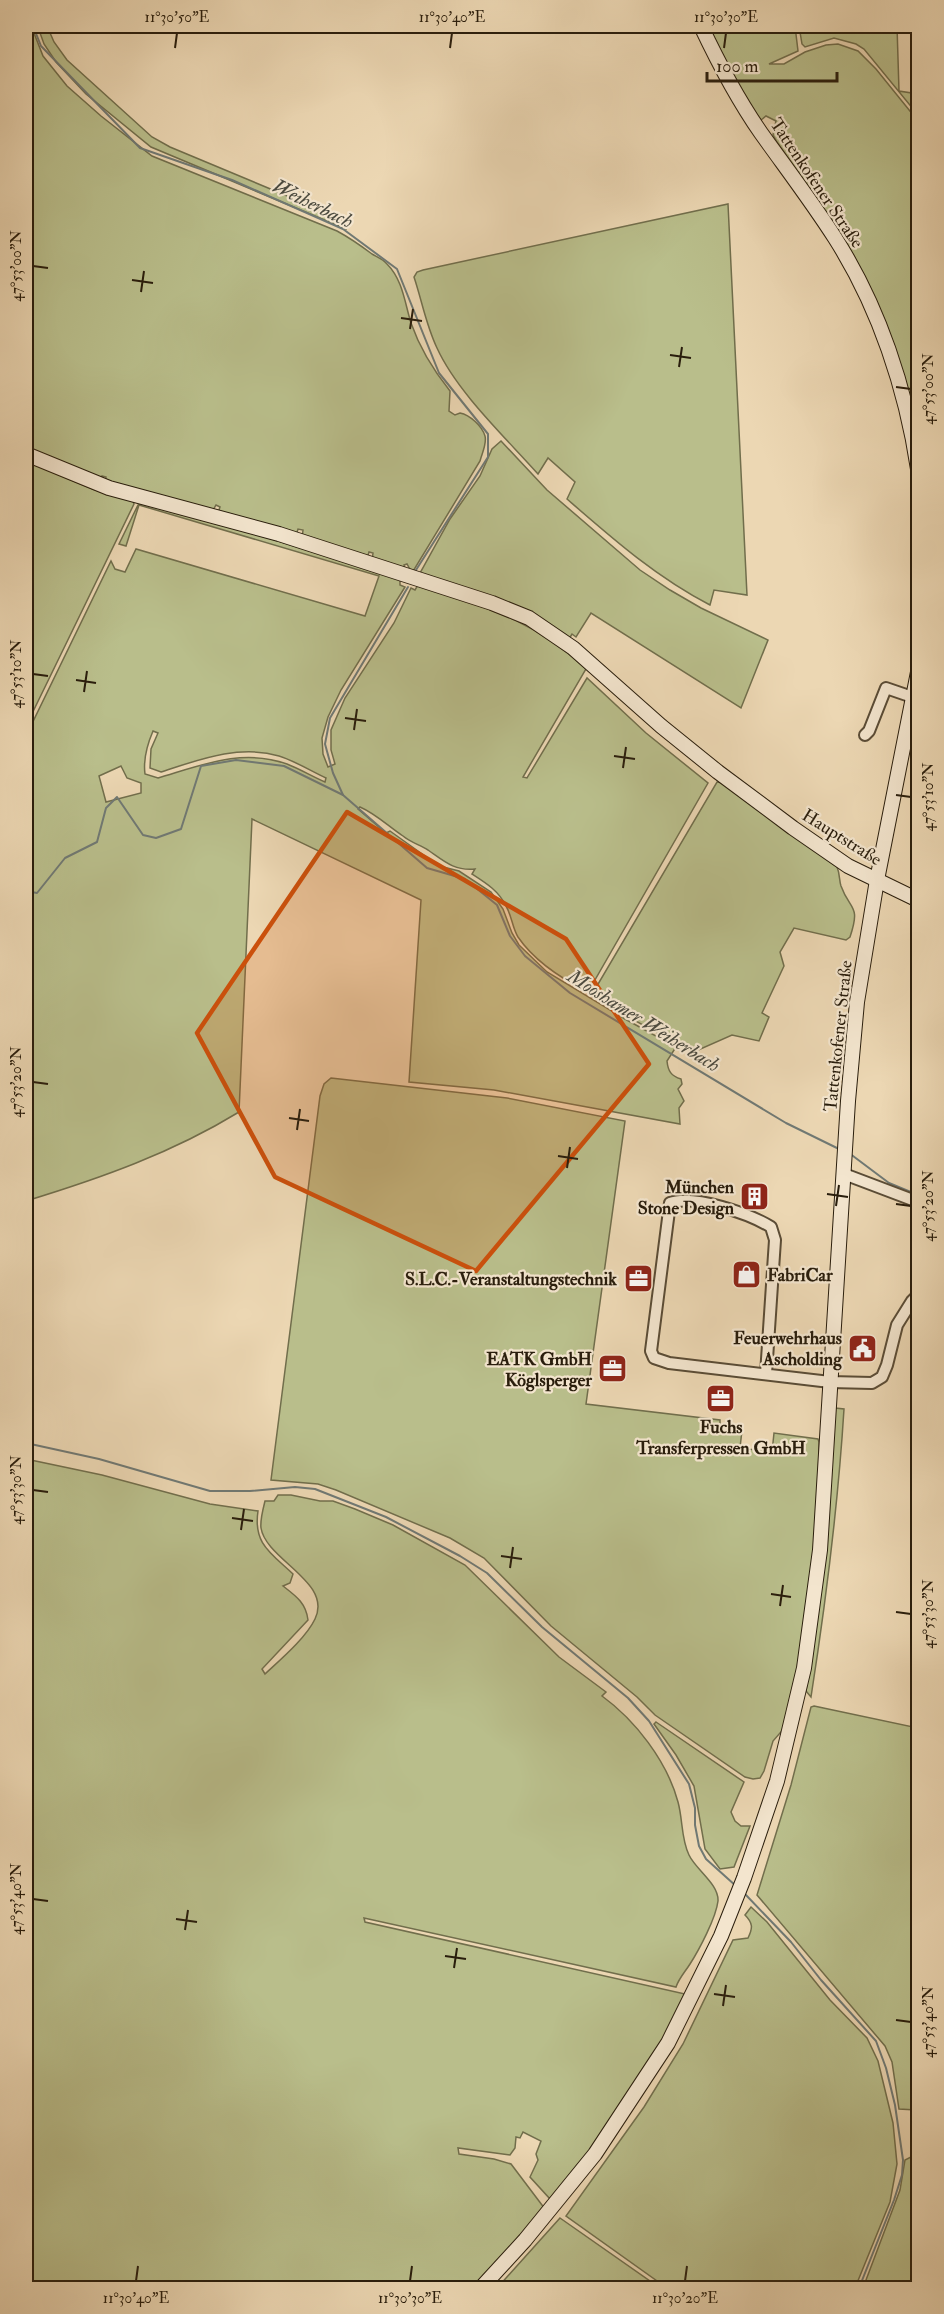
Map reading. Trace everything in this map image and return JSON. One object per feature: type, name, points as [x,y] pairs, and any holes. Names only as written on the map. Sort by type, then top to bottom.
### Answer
[{"type":"main road","name":"Tattenkofener Straße","points":[[701,26],[733,88],[837,240],[866,297],[889,351],[906,406],[918,469]]},
{"type":"main road","name":"Hauptstraße","points":[[26,454],[109,488],[290,537],[492,603],[529,618],[573,648],[661,726],[780,818],[848,866],[918,900]]},
{"type":"main road","name":"Tattenkofener Straße","points":[[481,2289],[596,2154],[668,2043],[707,1966],[736,1899],[777,1781],[804,1668],[820,1550],[857,1002],[877,880],[916,699],[918,672]]},
{"type":"street","points":[[865,735],[869,731],[886,688],[916,699]]},
{"type":"street","points":[[844,1168],[918,1202]]},
{"type":"street","points":[[766,1374],[775,1240],[771,1227],[764,1222],[711,1204],[684,1201],[670,1203],[651,1351],[654,1358],[669,1363],[830,1382],[872,1383],[882,1377],[888,1365],[897,1325],[918,1294]]},
{"type":"highlighted area","points":[[347,812],[566,939],[649,1064],[476,1271],[275,1177],[197,1033]]},
{"type":"green space","points":[[26,26],[47,26],[54,42],[67,60],[152,137],[170,147],[328,213],[348,223],[346,229],[151,147],[86,94],[56,62],[44,44],[39,30],[34,33],[43,56],[67,86],[152,156],[337,231],[382,259],[397,277],[411,323],[423,351],[450,391],[449,411],[455,415],[464,414],[472,419],[485,436],[480,461],[412,573],[407,564],[404,565],[406,571],[372,561],[373,553],[369,552],[367,559],[302,538],[303,530],[298,529],[296,536],[218,513],[220,507],[216,505],[212,512],[105,483],[106,477],[102,476],[100,481],[26,450]]},
{"type":"green space","points":[[707,26],[795,26],[798,51],[769,64],[784,64],[805,52],[826,45],[838,44],[858,51],[876,69],[918,121],[918,208],[913,206],[918,312],[918,433],[909,392],[896,353],[864,280],[824,210],[773,135],[776,121],[766,116],[761,120],[757,115],[736,83]]},
{"type":"green space","points":[[799,26],[897,26],[899,91],[918,94],[918,115],[864,49],[856,44],[834,38],[805,47],[802,44]]},
{"type":"green space","points":[[728,204],[747,595],[714,590],[710,605],[653,570],[567,499],[575,482],[548,458],[538,474],[497,430],[469,398],[446,365],[430,331],[414,277],[417,272],[423,270]]},
{"type":"green space","points":[[501,441],[547,490],[640,570],[701,608],[768,640],[741,708],[591,613],[576,637],[572,634],[569,639],[419,575],[450,519],[480,476],[492,449]]},
{"type":"green space","points":[[26,461],[95,490],[133,501],[134,504],[26,726]]},
{"type":"green space","points":[[142,503],[224,524],[400,579],[400,585],[405,587],[341,690],[328,717],[322,738],[323,754],[328,767],[335,764],[331,750],[331,730],[345,698],[394,623],[411,588],[415,590],[418,585],[486,608],[527,626],[567,652],[586,669],[523,777],[527,778],[587,678],[646,733],[708,783],[588,992],[550,969],[532,954],[518,937],[510,914],[500,896],[472,874],[475,869],[450,864],[406,838],[371,813],[360,807],[358,809],[386,833],[390,831],[439,866],[459,871],[491,892],[503,909],[519,945],[547,972],[676,1047],[667,1061],[671,1073],[681,1079],[682,1084],[678,1089],[684,1101],[679,1108],[680,1124],[494,1090],[409,1082],[421,900],[252,819],[239,1112],[188,1140],[136,1163],[26,1201],[26,736],[111,561],[115,569],[125,572],[136,549],[365,616],[379,576],[139,505],[126,546],[119,544],[138,505]],"holes":[[[153,731],[158,733],[151,749],[150,768],[161,772],[219,755],[249,752],[285,758],[326,778],[325,782],[287,764],[270,759],[254,758],[222,760],[158,778],[145,774],[146,752]],[[121,766],[127,778],[141,783],[141,793],[106,802],[99,776]]]},
{"type":"green space","points":[[717,782],[723,783],[837,867],[844,894],[853,908],[854,919],[850,937],[846,940],[794,928],[780,952],[784,966],[762,1013],[769,1017],[759,1041],[732,1035],[696,1051],[686,1049],[591,996]]},
{"type":"green space","points":[[331,1078],[507,1098],[625,1121],[586,1404],[720,1420],[720,1426],[742,1430],[740,1448],[772,1452],[774,1433],[818,1439],[819,1442],[818,1509],[813,1564],[798,1671],[787,1725],[773,1741],[760,1778],[745,1777],[655,1715],[637,1697],[551,1626],[484,1558],[450,1538],[336,1490],[318,1484],[271,1480],[320,1096],[324,1084]]},
{"type":"green space","points":[[835,1408],[844,1409],[831,1553],[811,1697],[806,1691],[817,1610]]},
{"type":"green space","points":[[26,1459],[102,1475],[210,1504],[258,1511],[258,1532],[261,1540],[271,1554],[293,1574],[290,1583],[283,1586],[303,1604],[308,1620],[262,1669],[265,1674],[306,1634],[315,1619],[318,1606],[315,1594],[307,1582],[265,1540],[261,1525],[265,1501],[274,1501],[278,1495],[291,1495],[320,1501],[333,1501],[393,1525],[465,1565],[559,1657],[606,1692],[602,1696],[638,1729],[658,1757],[678,1802],[686,1849],[692,1861],[715,1889],[718,1901],[707,1934],[676,1987],[364,1918],[365,1922],[685,1994],[654,2058],[596,2146],[551,2200],[530,2177],[538,2160],[536,2154],[541,2141],[523,2132],[520,2138],[516,2137],[515,2148],[510,2155],[458,2148],[459,2154],[511,2164],[545,2209],[476,2288],[26,2288]]},
{"type":"green space","points":[[811,1707],[918,1728],[918,2106],[916,2110],[899,2109],[892,2062],[885,2046],[757,1895],[791,1785]]},
{"type":"green space","points":[[656,1722],[744,1782],[731,1812],[735,1821],[741,1826],[750,1826],[734,1867],[720,1869],[705,1849],[694,1786],[654,1724]]},
{"type":"green space","points":[[751,1907],[767,1922],[830,2000],[867,2038],[878,2061],[893,2123],[897,2164],[890,2202],[855,2288],[667,2288],[566,2216],[644,2107],[683,2044],[733,1940],[748,1938],[751,1926],[745,1915]]},
{"type":"green space","points":[[918,2145],[918,2288],[863,2288],[900,2190],[905,2160],[915,2155]]},
{"type":"green space","points":[[560,2218],[660,2288],[497,2288]]},
{"type":"waterway","name":"Weiherbach","points":[[33,26],[41,46],[140,148],[232,180],[343,229],[397,269],[439,373],[488,434],[488,457],[416,570]]},
{"type":"waterway","name":"Weiherbach","points":[[343,795],[333,773],[325,744],[330,718],[408,587]]},
{"type":"waterway","name":"Mooshamer Weiherbach","points":[[26,891],[37,893],[65,858],[97,842],[106,808],[117,797],[143,835],[156,838],[181,829],[201,766],[236,760],[284,766],[343,795],[427,868],[465,879],[497,905],[510,936],[525,956],[570,993],[786,1123],[841,1150]]},
{"type":"waterway","name":"Mooshamer Weiherbach","points":[[849,1153],[889,1183],[918,1195]]},
{"type":"waterway","points":[[26,1443],[99,1459],[210,1491],[250,1491],[295,1487],[315,1489],[386,1517],[460,1556],[487,1573],[542,1627],[628,1698],[649,1721],[689,1784],[695,1808],[699,1846],[706,1859],[736,1886]]},
{"type":"waterway","points":[[745,1894],[791,1942],[821,1980],[876,2041],[886,2068],[895,2105],[903,2160],[902,2175],[859,2288]]},
{"type":"place","name":"München Stone Design","points":[[755,1197]]},
{"type":"place","name":"FabriCar","points":[[746,1275]]},
{"type":"place","name":"S.L.C.-Veranstaltungstechnik","points":[[638,1279]]},
{"type":"place","name":"Feuerwehrhaus Ascholding","points":[[863,1348]]},
{"type":"place","name":"EATK GmbH Köglsperger","points":[[613,1369]]},
{"type":"place","name":"Fuchs Transferpressen GmbH","points":[[721,1398]]}]
